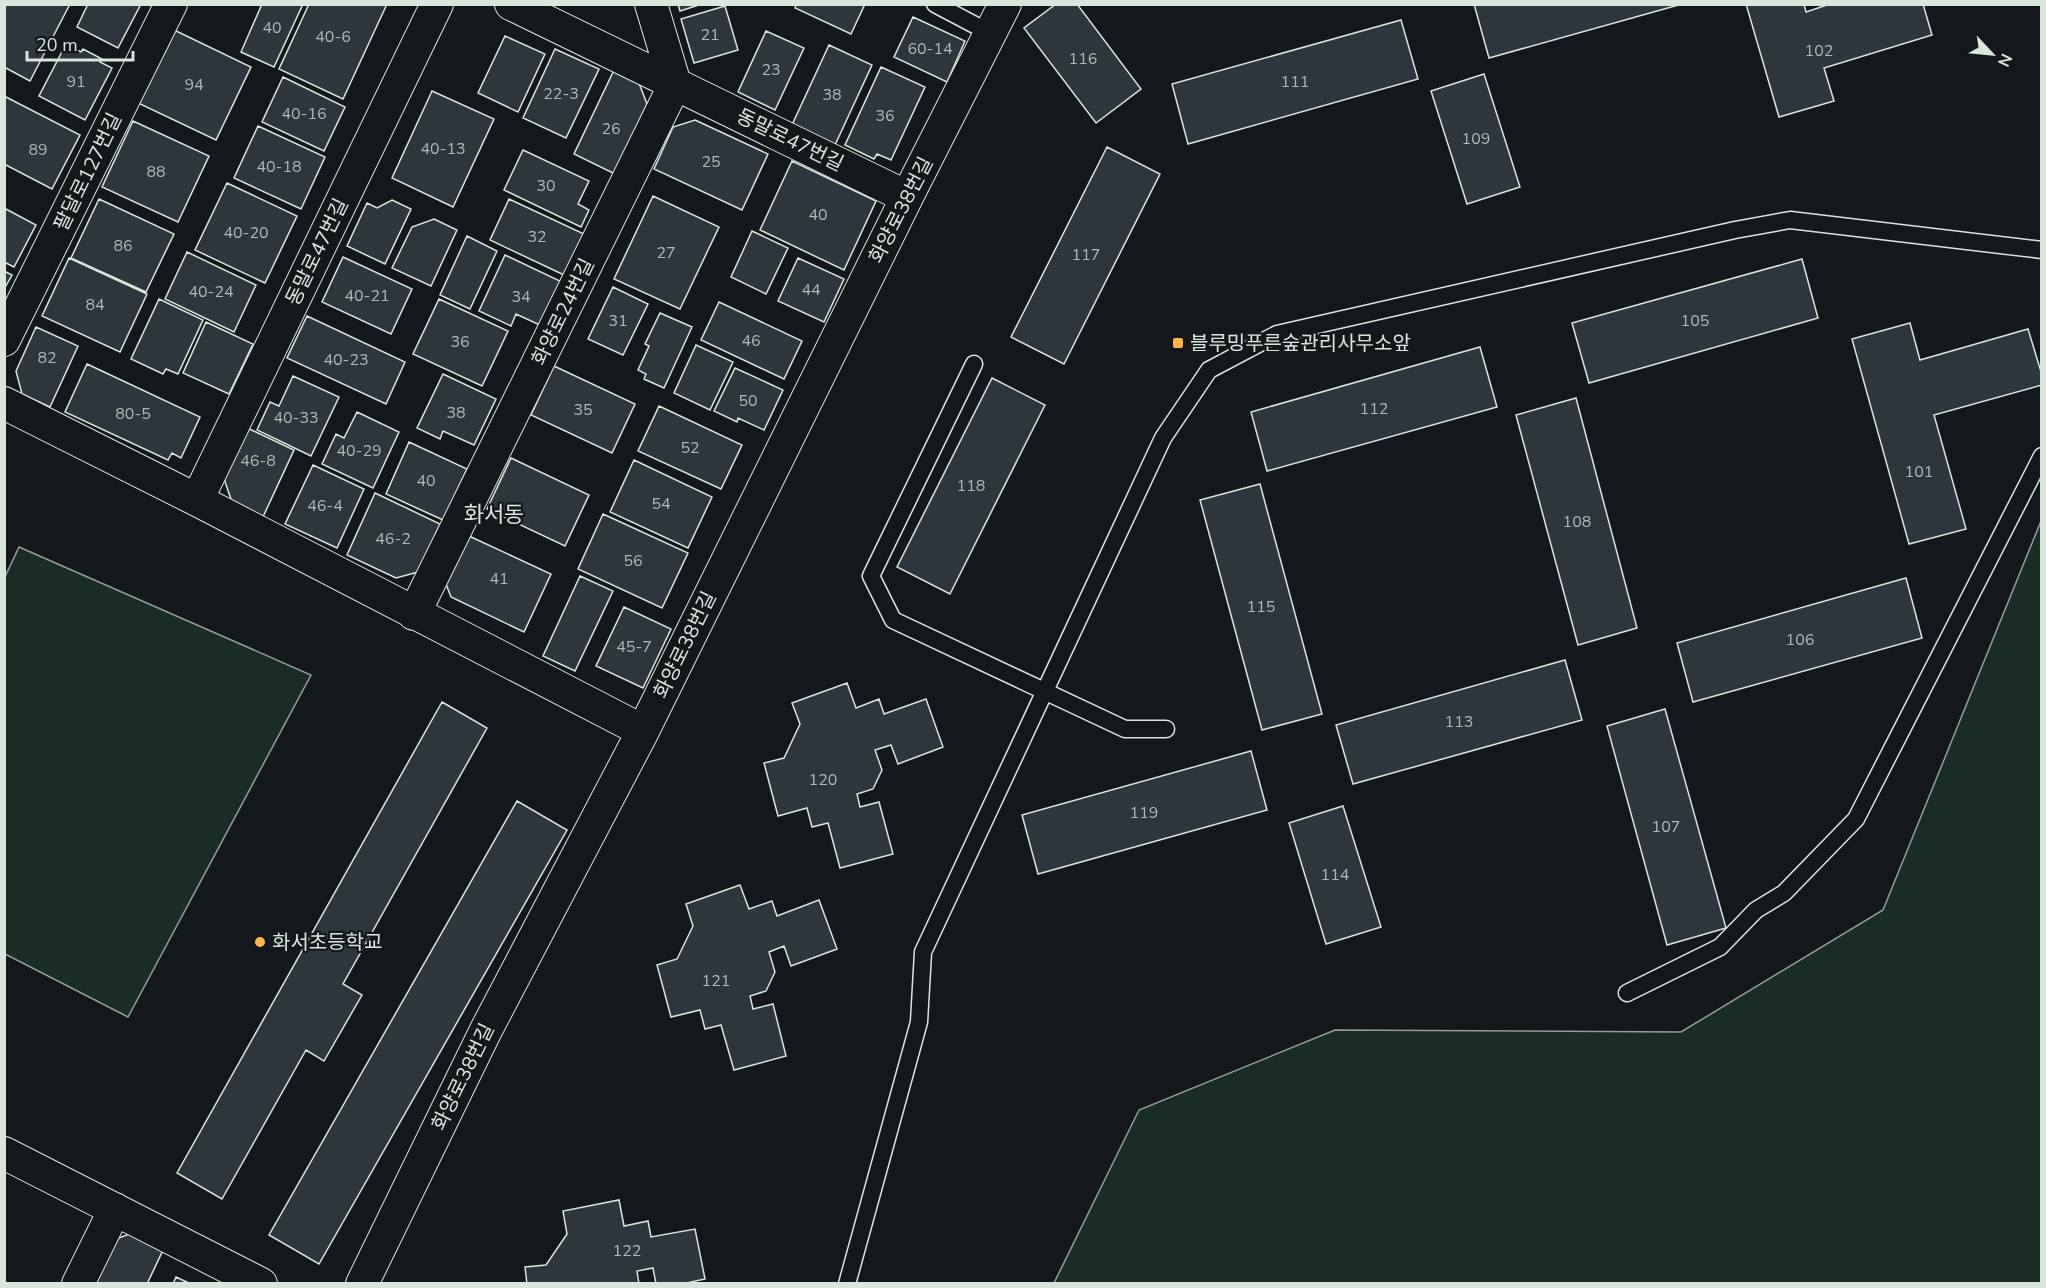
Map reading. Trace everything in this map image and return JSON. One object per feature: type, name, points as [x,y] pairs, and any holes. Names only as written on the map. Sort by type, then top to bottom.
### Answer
[{"type":"street","name":"팔달로127번길","points":[[4,340],[171,4]]},
{"type":"street","name":"동말로47번길","points":[[197,500],[436,4]]},
{"type":"street","name":"동말로47번길","points":[[511,4],[907,197]]},
{"type":"street","points":[[651,4],[675,84]]},
{"type":"street","name":"화양로38번길","points":[[362,1284],[486,1030],[643,731],[1005,4]]},
{"type":"street","name":"화양로24번길","points":[[414,614],[675,84]]},
{"type":"street","points":[[4,403],[197,500],[643,731]]},
{"type":"street","points":[[4,1153],[261,1284]]},
{"type":"street","points":[[78,1284],[116,1209]]},
{"type":"lane","points":[[935,4],[990,33]]},
{"type":"lane","points":[[847,1284],[919,1022],[923,952],[1163,438],[1209,370],[1277,334],[1734,230],[1790,220],[2042,250]]},
{"type":"lane","points":[[974,364],[871,576],[893,620],[1125,729],[1166,729]]},
{"type":"lane","points":[[1627,993],[1720,947],[1756,910],[1784,893],[1856,819],[2042,456]]},
{"type":"green space","points":[[2041,521],[2041,1283],[1054,1283],[1139,1110],[1335,1030],[1681,1032],[1883,910]]},
{"type":"green space","points":[[19,547],[311,675],[128,1017],[5,954],[4,579]]},
{"type":"building","points":[[5,4],[70,4],[30,81],[4,67]]},
{"type":"building","points":[[88,4],[141,4],[118,48],[77,27]]},
{"type":"building","points":[[262,4],[303,4],[274,67],[241,52]]},
{"type":"building","points":[[309,4],[387,4],[343,99],[279,69]]},
{"type":"building","points":[[678,4],[702,4],[680,11]]},
{"type":"building","points":[[797,4],[865,4],[851,34],[795,8]]},
{"type":"building","points":[[1056,4],[1077,4],[1141,89],[1096,123],[1024,28]]},
{"type":"building","points":[[1474,4],[1682,4],[1489,58]]},
{"type":"building","points":[[1746,4],[1804,4],[1806,12],[1830,4],[1923,4],[1932,35],[1824,68],[1834,101],[1779,117]]},
{"type":"building","points":[[725,6],[738,50],[694,63],[681,19]]},
{"type":"building","points":[[913,17],[965,41],[947,82],[894,57]]},
{"type":"building","points":[[1401,20],[1418,79],[1188,144],[1172,84]]},
{"type":"building","points":[[172,29],[251,67],[216,140],[138,103]]},
{"type":"building","points":[[766,31],[804,48],[775,110],[738,92]]},
{"type":"building","points":[[505,36],[545,54],[518,112],[478,93]]},
{"type":"building","points":[[66,44],[81,52],[83,49],[102,59],[100,62],[112,68],[85,120],[39,96]]},
{"type":"building","points":[[829,45],[872,65],[835,145],[792,125]]},
{"type":"building","points":[[555,49],[599,69],[566,138],[523,118]]},
{"type":"building","points":[[881,67],[925,87],[891,160],[877,154],[874,159],[845,145]]},
{"type":"building","points":[[615,68],[637,78],[647,104],[615,174],[574,154]]},
{"type":"building","points":[[1484,74],[1520,187],[1467,204],[1431,91]]},
{"type":"building","points":[[283,77],[345,107],[324,151],[262,122]]},
{"type":"building","points":[[432,91],[494,119],[453,207],[392,178]]},
{"type":"building","points":[[4,96],[80,135],[52,189],[4,164]]},
{"type":"building","points":[[695,120],[768,154],[742,210],[654,169],[673,127]]},
{"type":"building","points":[[133,121],[209,156],[178,222],[102,187]]},
{"type":"building","points":[[258,126],[325,157],[301,209],[234,178]]},
{"type":"building","points":[[1107,147],[1160,174],[1064,364],[1011,337]]},
{"type":"building","points":[[523,150],[589,181],[578,204],[589,210],[581,227],[504,190]]},
{"type":"building","points":[[792,161],[876,201],[844,270],[760,230]]},
{"type":"building","points":[[227,183],[297,216],[265,283],[195,250]]},
{"type":"building","points":[[653,196],[719,227],[680,309],[614,279]]},
{"type":"building","points":[[99,199],[174,234],[146,292],[71,258]]},
{"type":"building","points":[[509,199],[584,234],[564,275],[490,240]]},
{"type":"building","points":[[392,200],[411,209],[385,264],[347,246],[367,203],[377,208]]},
{"type":"building","points":[[4,208],[36,225],[14,267],[4,262]]},
{"type":"building","points":[[434,219],[457,230],[431,286],[392,268],[412,227]]},
{"type":"building","points":[[752,231],[788,248],[766,294],[731,277]]},
{"type":"building","points":[[467,236],[497,251],[470,309],[440,295]]},
{"type":"building","points":[[187,252],[256,285],[234,332],[165,299]]},
{"type":"building","points":[[505,255],[562,282],[542,326],[516,314],[511,326],[479,311]]},
{"type":"building","points":[[343,257],[412,289],[391,334],[322,302]]},
{"type":"building","points":[[69,258],[147,294],[120,352],[42,316]]},
{"type":"building","points":[[798,258],[844,279],[824,322],[778,301]]},
{"type":"building","points":[[1802,259],[1818,318],[1589,383],[1572,323]]},
{"type":"building","points":[[4,271],[12,275],[4,289]]},
{"type":"building","points":[[613,287],[648,304],[623,355],[588,339]]},
{"type":"building","points":[[159,299],[203,320],[178,374],[166,369],[163,374],[131,359]]},
{"type":"building","points":[[439,299],[508,331],[482,386],[413,354]]},
{"type":"building","points":[[719,302],[802,341],[784,379],[701,340]]},
{"type":"building","points":[[660,313],[692,327],[664,388],[644,379],[646,374],[638,370],[649,346],[645,344]]},
{"type":"building","points":[[307,316],[405,362],[386,404],[287,358]]},
{"type":"building","points":[[206,322],[253,344],[229,394],[183,373]]},
{"type":"building","points":[[1910,323],[1920,360],[2028,329],[2042,375],[2042,385],[1934,415],[1966,529],[1909,544],[1852,339]]},
{"type":"building","points":[[36,327],[78,346],[50,407],[22,394],[16,371]]},
{"type":"building","points":[[696,345],[733,362],[710,410],[674,393]]},
{"type":"building","points":[[1480,347],[1497,407],[1267,471],[1251,412]]},
{"type":"building","points":[[87,364],[200,417],[181,458],[172,453],[168,460],[65,412]]},
{"type":"building","points":[[554,366],[635,404],[612,453],[531,415]]},
{"type":"building","points":[[735,368],[783,390],[764,430],[738,418],[737,422],[714,411]]},
{"type":"building","points":[[443,374],[496,399],[474,445],[443,431],[440,439],[417,428]]},
{"type":"building","points":[[293,376],[339,397],[311,456],[257,430],[270,402],[279,406]]},
{"type":"building","points":[[992,378],[1045,405],[950,594],[897,567]]},
{"type":"building","points":[[1576,398],[1637,628],[1578,645],[1516,415]]},
{"type":"building","points":[[659,406],[742,445],[721,489],[638,451]]},
{"type":"building","points":[[357,412],[399,432],[373,488],[322,464],[336,434],[344,438]]},
{"type":"building","points":[[243,426],[294,450],[262,519],[233,505],[222,473]]},
{"type":"building","points":[[409,442],[467,469],[443,520],[386,494]]},
{"type":"building","points":[[511,458],[589,495],[565,546],[487,509]]},
{"type":"building","points":[[634,460],[712,497],[688,548],[610,512]]},
{"type":"building","points":[[313,465],[364,489],[337,548],[285,524]]},
{"type":"building","points":[[1260,484],[1322,714],[1262,730],[1200,500]]},
{"type":"building","points":[[375,493],[440,524],[418,572],[396,578],[347,555]]},
{"type":"building","points":[[603,514],[688,553],[662,608],[578,569]]},
{"type":"building","points":[[469,536],[551,574],[524,632],[451,597],[446,584]]},
{"type":"building","points":[[580,576],[613,591],[575,671],[543,656]]},
{"type":"building","points":[[1906,578],[1922,638],[1693,702],[1677,643]]},
{"type":"building","points":[[624,607],[671,629],[643,688],[596,666]]},
{"type":"building","points":[[1565,660],[1582,720],[1353,784],[1336,725]]},
{"type":"building","points":[[847,683],[856,708],[879,699],[884,714],[926,699],[943,747],[898,764],[891,745],[875,750],[882,770],[873,789],[857,794],[860,807],[879,802],[893,854],[840,868],[828,823],[812,827],[807,808],[778,816],[764,763],[784,758],[800,724],[792,703]]},
{"type":"building","points":[[442,702],[487,728],[343,984],[362,995],[324,1061],[306,1050],[222,1199],[177,1173]]},
{"type":"building","points":[[1665,709],[1726,928],[1667,945],[1607,726]]},
{"type":"building","points":[[1251,751],[1267,810],[1038,874],[1022,815]]},
{"type":"building","points":[[517,801],[567,830],[319,1264],[269,1235]]},
{"type":"building","points":[[1343,806],[1381,927],[1326,944],[1289,823]]},
{"type":"building","points":[[740,885],[749,909],[772,901],[777,916],[819,900],[837,949],[791,966],[784,946],[769,952],[775,972],[766,991],[750,996],[753,1009],[773,1004],[786,1056],[734,1070],[721,1025],[705,1029],[700,1010],[671,1017],[657,965],[677,959],[693,926],[686,904]]},
{"type":"building","points":[[619,1200],[624,1226],[648,1221],[651,1237],[695,1229],[705,1279],[682,1284],[656,1284],[653,1268],[637,1271],[639,1284],[527,1284],[525,1267],[546,1265],[567,1234],[563,1211]]},
{"type":"building","points":[[132,1233],[164,1248],[147,1284],[95,1284],[116,1239]]},
{"type":"building","points":[[176,1277],[191,1284],[173,1284]]},
{"type":"place","name":"블루밍푸른숲관리사무소앞","points":[[1178,343]]},
{"type":"place","name":"화서초등학교","points":[[260,942]]},
{"type":"district","name":"화서동","points":[[494,515]]}]
